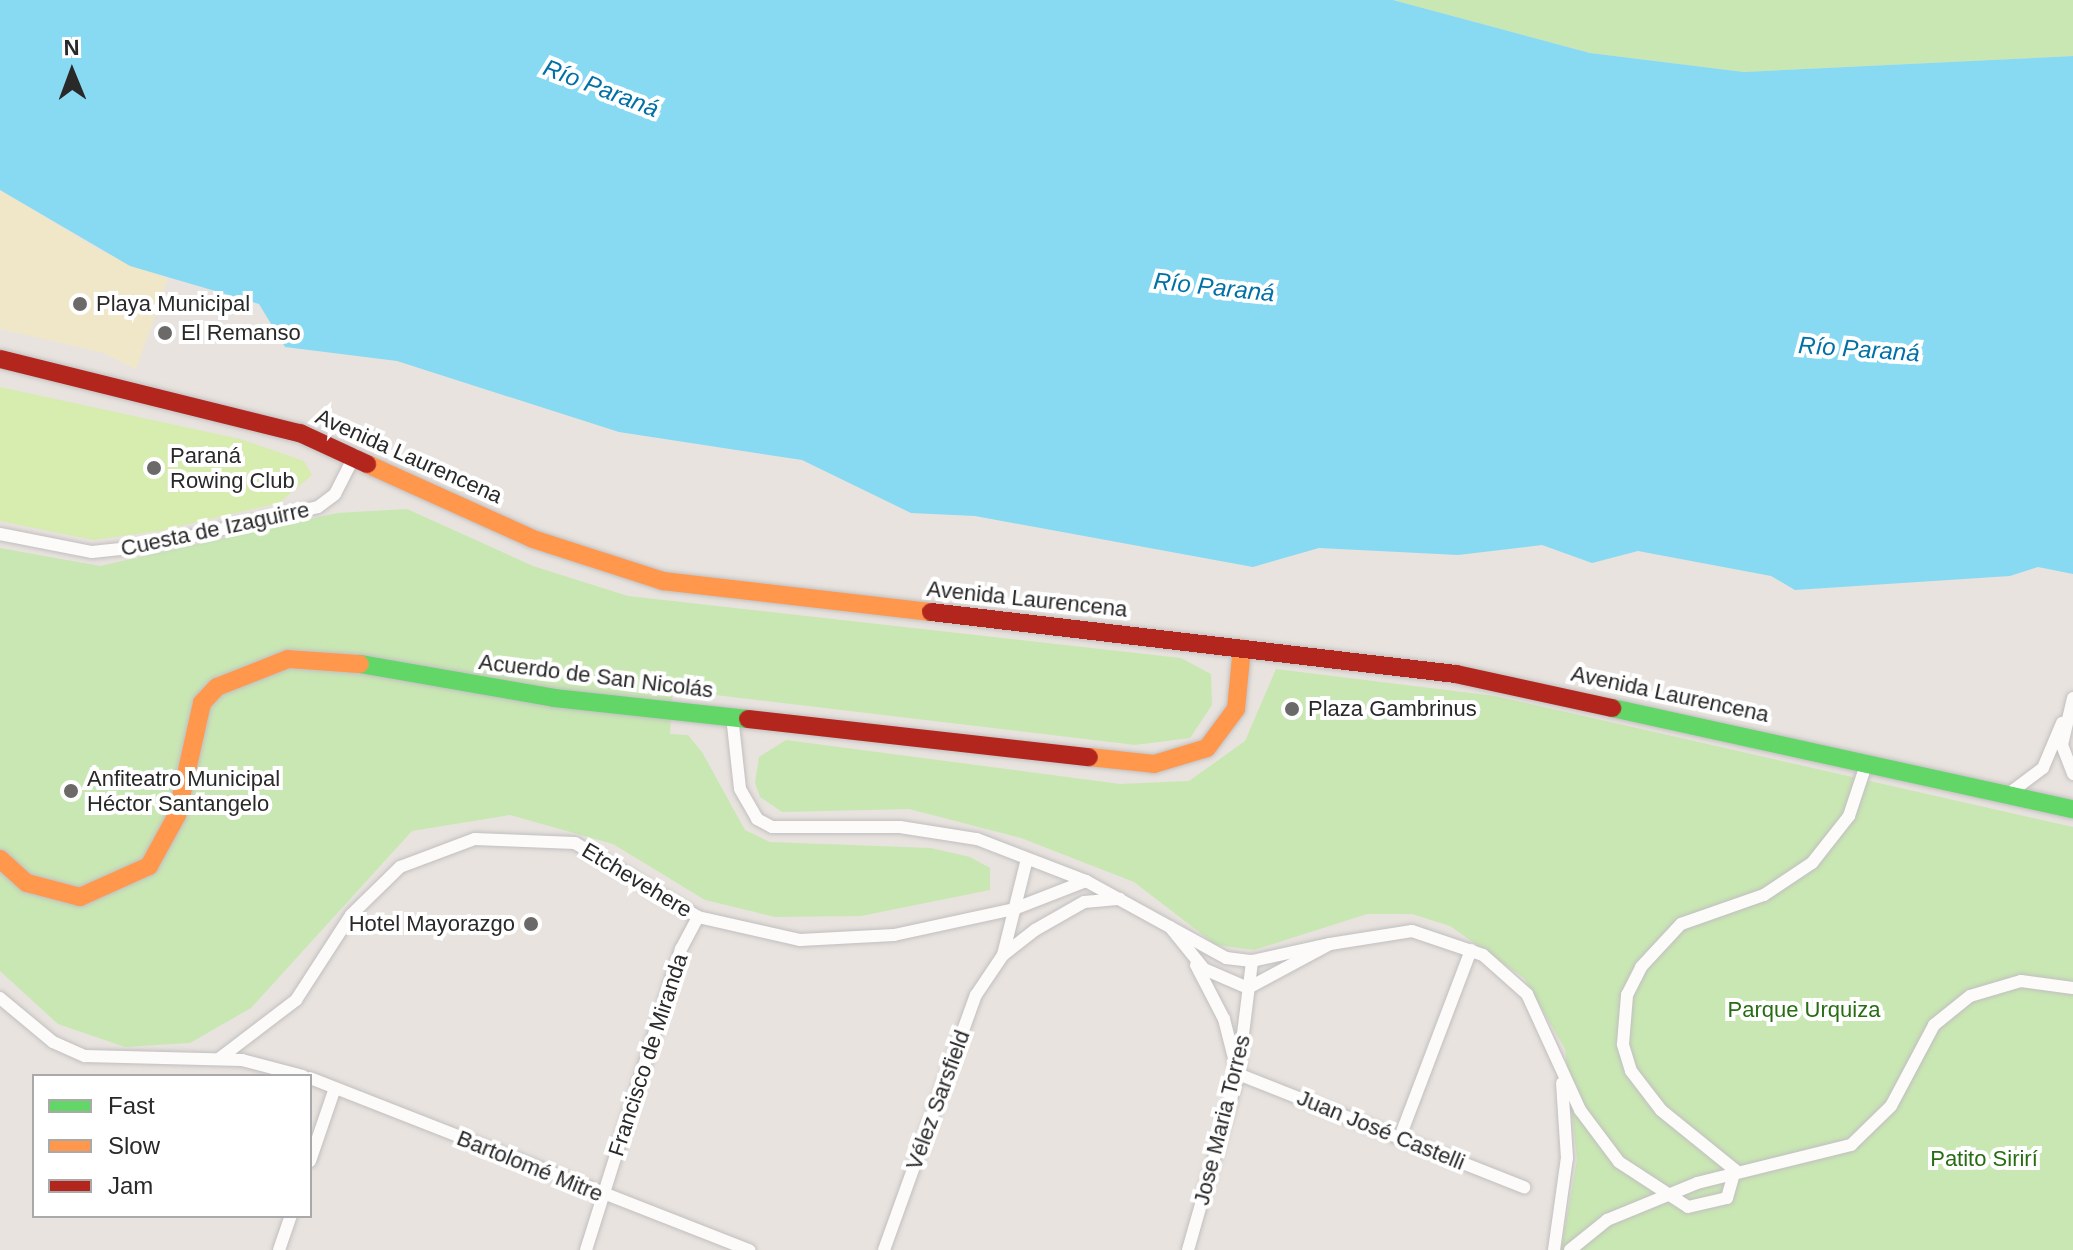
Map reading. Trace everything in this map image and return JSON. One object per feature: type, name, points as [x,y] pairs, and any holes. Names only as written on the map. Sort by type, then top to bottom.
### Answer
[{"type":"street","name":"Avenida Laurencena","points":[[0,359],[254,418],[355,455],[533,539],[663,581],[1242,648],[1502,682],[2073,809]]},
{"type":"street","name":"Cuesta de Izaguirre","points":[[0,534],[92,552],[149,546],[318,507],[335,494],[355,455]]},
{"type":"street","name":"Acuerdo de San Nicolás","points":[[6,865],[53,893],[80,897],[104,893],[149,866],[177,815],[202,703],[217,687],[288,659],[732,716],[1154,764],[1207,748],[1223,733],[1236,709],[1242,648]]},
{"type":"street","points":[[2007,795],[2043,768],[2073,698]]},
{"type":"street","points":[[732,716],[740,789],[746,806],[772,827],[942,830],[1086,881],[1123,899],[1205,950],[1252,961],[1412,931],[1471,950],[1527,994],[1559,1068],[1605,1145],[1663,1196],[1688,1207],[1719,1201],[1734,1192],[1735,1170]]},
{"type":"street","points":[[2062,723],[2073,774]]},
{"type":"street","points":[[1735,1170],[1661,1110],[1631,1071],[1623,1044],[1627,995],[1641,967],[1681,924],[1764,895],[1812,863],[1849,816],[1867,762]]},
{"type":"street","name":"Etchevehere","points":[[220,1058],[296,1000],[372,891],[400,867],[444,848],[506,836],[575,843],[698,917],[800,940],[853,940],[1014,909],[1086,881]]},
{"type":"street","name":"Vélez Sarsfield","points":[[884,1250],[976,995],[1003,955],[1027,859]]},
{"type":"street","name":"Vélez Sarsfield","points":[[1003,955],[1084,902],[1123,899]]},
{"type":"street","name":"Francisco de Miranda","points":[[586,1250],[698,917]]},
{"type":"street","points":[[1170,927],[1191,957],[1224,1019],[1238,1074]]},
{"type":"street","points":[[1191,957],[1248,988],[1330,944]]},
{"type":"street","points":[[1400,1137],[1471,950]]},
{"type":"street","name":"Jose Maria Torres","points":[[1188,1250],[1238,1074],[1252,961]]},
{"type":"street","points":[[1570,1250],[1607,1220],[1663,1196],[1735,1170],[1851,1145],[1891,1106],[1934,1025],[1970,996],[2021,981],[2073,988]]},
{"type":"street","points":[[0,998],[53,1042],[85,1056],[171,1064],[220,1058],[294,1074]]},
{"type":"street","points":[[1554,1250],[1567,1158],[1559,1068]]},
{"type":"street","name":"Juan José Castelli","points":[[1238,1074],[1524,1187]]},
{"type":"street","name":"Bartolomé Mitre","points":[[312,1079],[750,1250]]},
{"type":"street","points":[[312,1155],[335,1088]]},
{"type":"street","points":[[279,1250],[290,1218]]},
{"type":"green space","points":[[1393,0],[2073,0],[2073,56],[1744,72],[1590,53]]},
{"type":"green space","name":"Paraná Rowing Club","points":[[0,387],[240,439],[304,461],[312,475],[279,503],[159,531],[93,540],[0,521]]},
{"type":"green space","points":[[407,509],[533,566],[628,596],[1181,658],[1211,674],[1212,705],[1190,738],[1135,745],[673,690],[670,734],[688,735],[702,752],[745,830],[770,842],[931,848],[970,857],[990,868],[990,890],[861,916],[775,917],[705,900],[613,844],[510,815],[412,831],[251,1008],[190,1043],[125,1047],[58,1024],[0,971],[0,548],[100,566],[337,513]]},
{"type":"green space","name":"Parque Urquiza","points":[[1276,669],[1495,696],[2073,827],[2073,1250],[1561,1250],[1577,1160],[1565,1049],[1524,978],[1450,926],[1412,914],[1367,914],[1254,950],[1216,945],[1134,882],[1021,838],[909,809],[782,812],[760,797],[755,783],[759,757],[786,740],[1120,784],[1189,781],[1245,741]]},
{"type":"sand","name":"Playa Municipal","points":[[0,190],[101,251],[168,279],[136,369],[104,353],[0,329]]},
{"type":"water","name":"Río Paraná","points":[[0,0],[1393,0],[1590,53],[1744,72],[2073,56],[2073,574],[2038,567],[2010,576],[1795,590],[1771,576],[1638,551],[1592,563],[1542,545],[1458,555],[1319,548],[1253,567],[975,516],[911,513],[802,460],[619,432],[397,361],[285,347],[259,304],[130,266],[0,190]]},
{"type":"traffic: fast","points":[[360,664],[554,698],[748,719]]},
{"type":"traffic: fast","points":[[1612,708],[2073,809]]},
{"type":"traffic: slow","points":[[367,464],[533,539],[663,581],[931,612]]},
{"type":"traffic: slow","points":[[1089,757],[1154,764],[1207,748],[1236,709],[1242,648]]},
{"type":"traffic: slow","points":[[0,859],[27,883],[80,897],[149,866],[177,815],[202,703],[217,687],[288,659],[360,664]]},
{"type":"traffic: jam","points":[[0,359],[300,433],[367,464]]},
{"type":"traffic: jam","points":[[931,612],[1456,674],[1612,708]]},
{"type":"traffic: jam","points":[[748,719],[1089,757]]},
{"type":"place","name":"Playa Municipal","points":[[80,304]]},
{"type":"place","name":"El Remanso","points":[[165,333]]},
{"type":"place","name":"Paraná Rowing Club","points":[[154,468]]},
{"type":"place","name":"Plaza Gambrinus","points":[[1292,709]]},
{"type":"place","name":"Anfiteatro Municipal Héctor Santangelo","points":[[71,791]]},
{"type":"place","name":"Hotel Mayorazgo","points":[[531,924]]},
{"type":"park label","name":"Patito Sirirí","points":[[1984,1159]]}]
